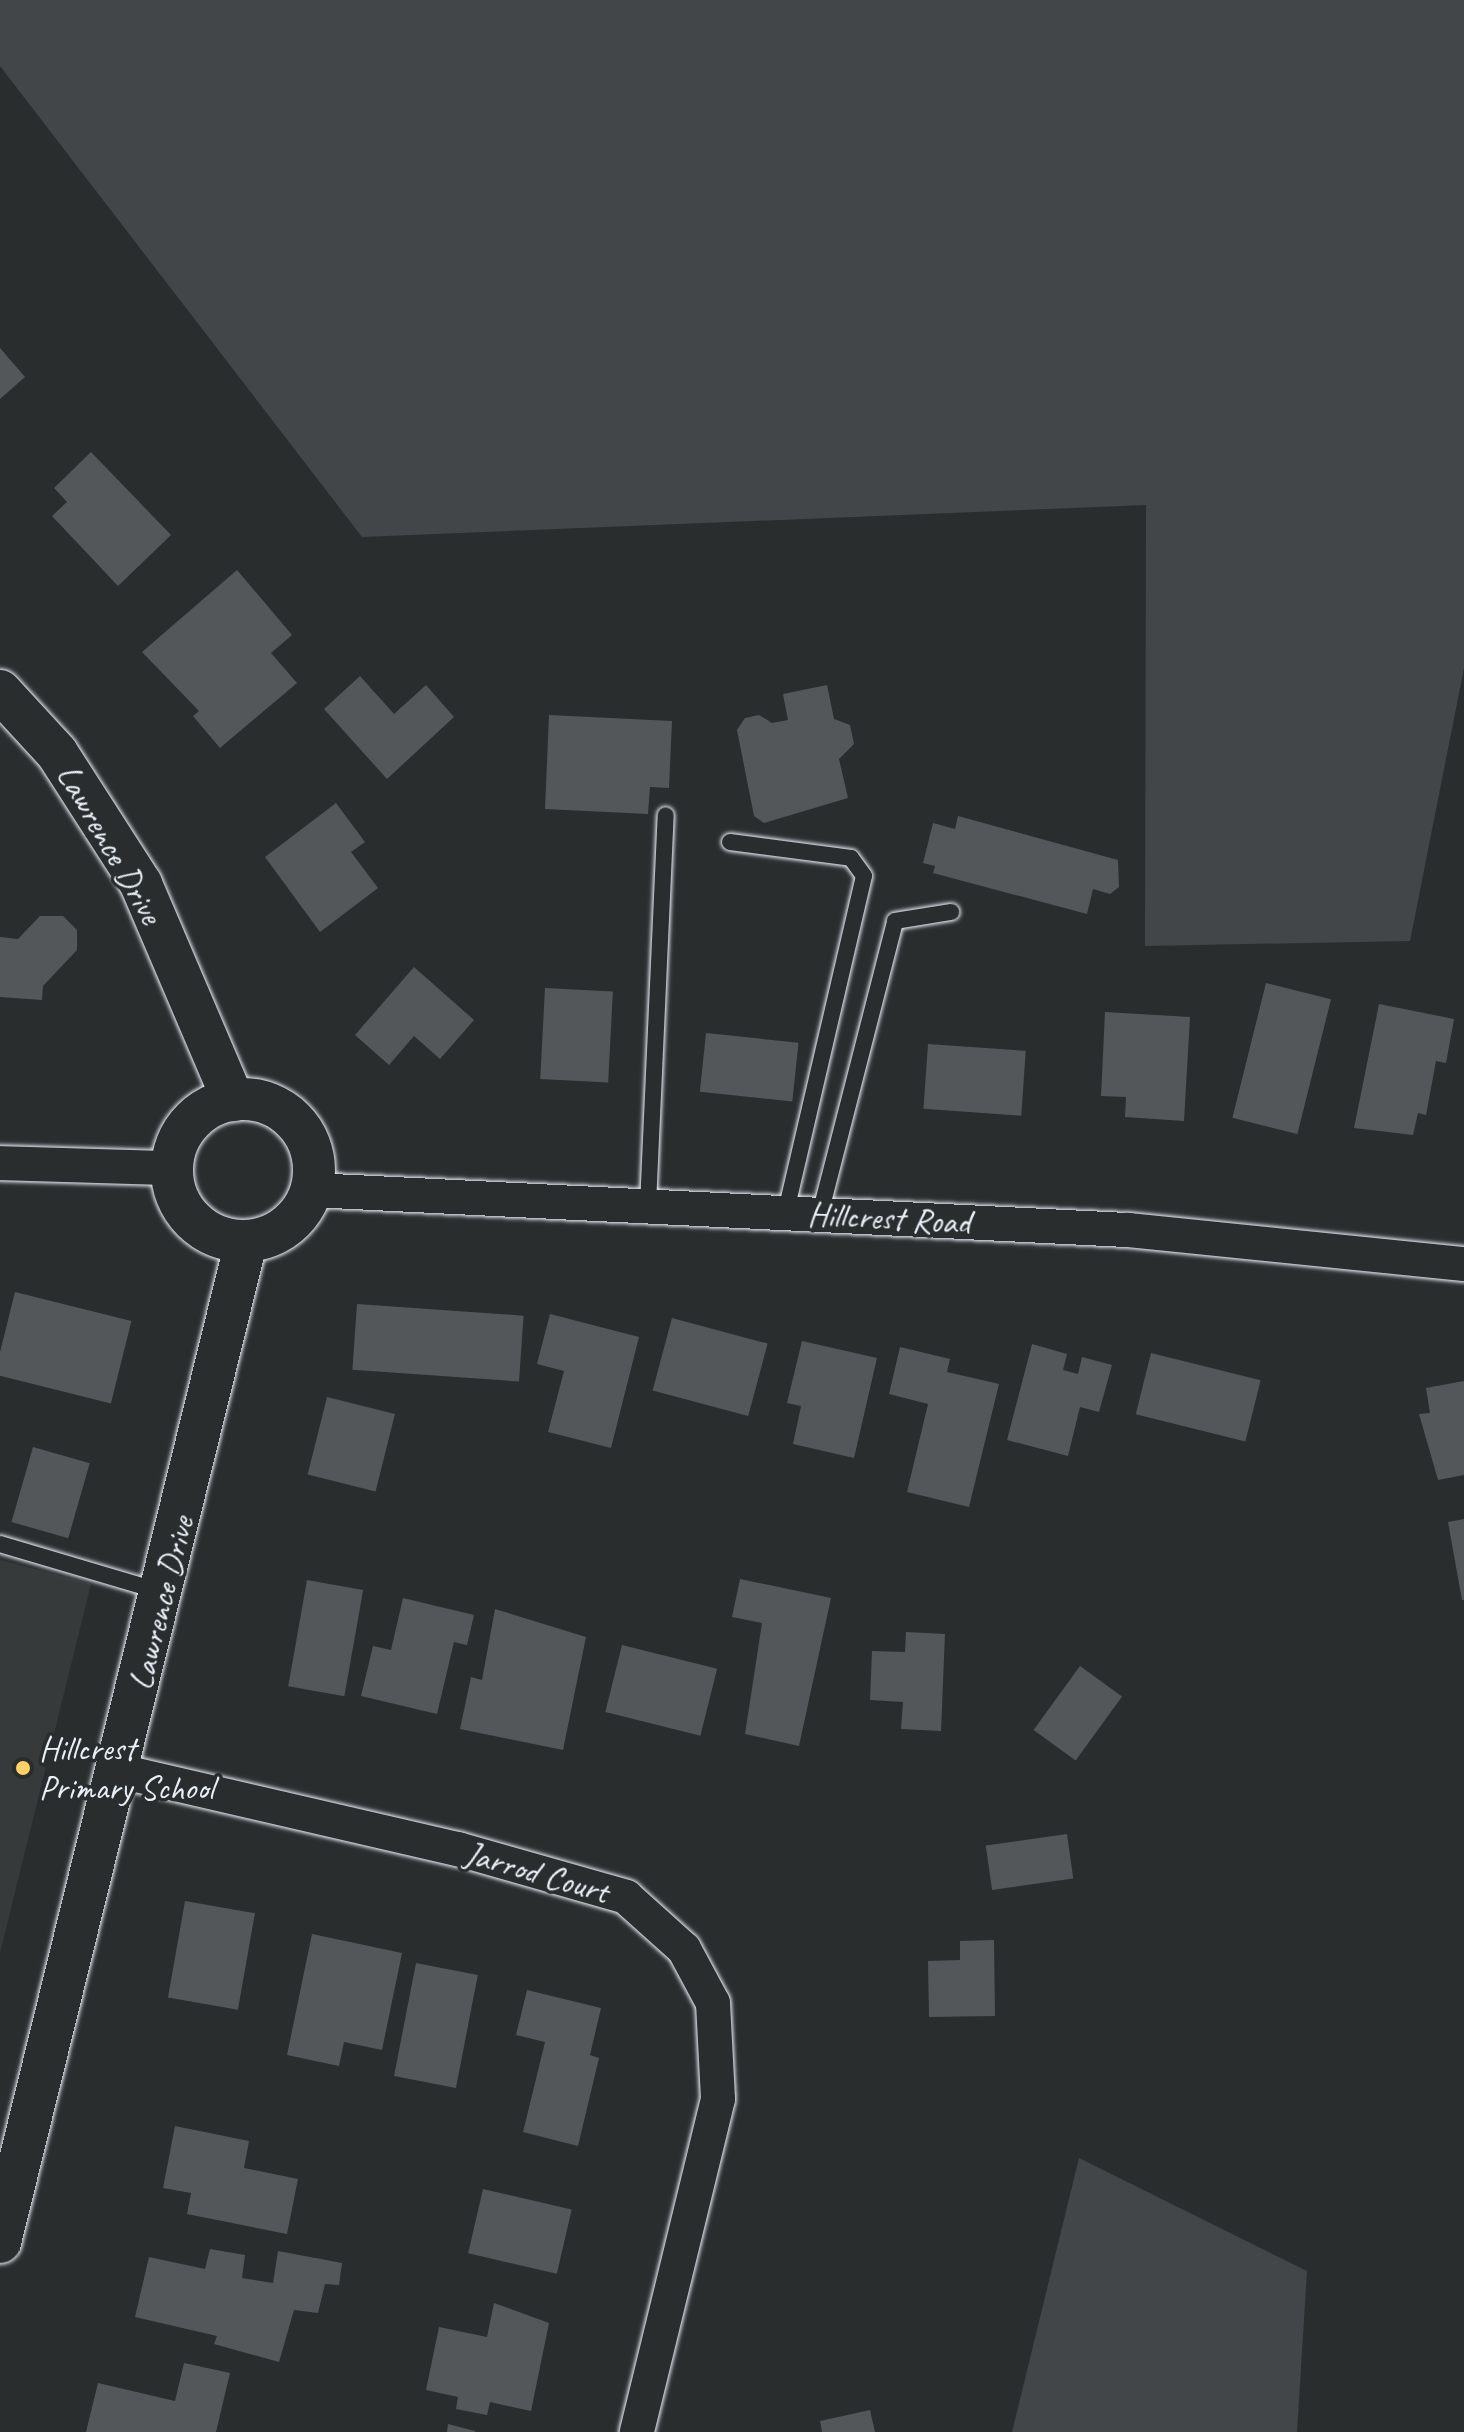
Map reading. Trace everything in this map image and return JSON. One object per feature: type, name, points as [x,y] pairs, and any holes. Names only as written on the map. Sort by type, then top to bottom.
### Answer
[{"type":"street","name":"Lawrence Drive","points":[[0,691],[57,753],[141,884],[233,1100]]},
{"type":"street","points":[[233,1100],[259,1100],[300,1126],[312,1148],[312,1190],[284,1229],[246,1242],[200,1227],[183,1209],[173,1168],[182,1132],[199,1113],[233,1100]]},
{"type":"street","points":[[0,1163],[173,1168]]},
{"type":"street","name":"Hillcrest Road","points":[[312,1190],[1128,1230],[1464,1264]]},
{"type":"street","name":"Lawrence Drive","points":[[0,2242],[164,1592],[246,1242]]},
{"type":"street","name":"Jarrod Court","points":[[119,1771],[458,1849],[626,1897],[684,1949],[713,2003],[718,2099],[637,2432]]},
{"type":"lane","points":[[648,1205],[666,815]]},
{"type":"lane","points":[[730,842],[851,858],[864,876],[786,1212]]},
{"type":"lane","points":[[820,1214],[895,921],[951,912]]},
{"type":"lane","points":[[0,1544],[164,1592]]},
{"type":"shaded area","points":[[0,0],[1464,0],[1464,668],[1410,941],[1145,946],[1146,505],[362,537],[0,66]]},
{"type":"shaded area","name":"Hillcrest Primary School","points":[[0,1560],[91,1584],[0,1953]]},
{"type":"shaded area","points":[[1079,2158],[1307,2271],[1297,2432],[1012,2432]]},
{"type":"building","points":[[0,348],[25,377],[0,399]]},
{"type":"building","points":[[91,452],[171,535],[118,586],[52,516],[67,502],[54,488]]},
{"type":"building","points":[[237,570],[292,635],[271,653],[297,683],[220,748],[193,716],[199,711],[142,652]]},
{"type":"building","points":[[360,676],[394,714],[426,685],[454,717],[387,779],[324,709]]},
{"type":"building","points":[[827,685],[834,719],[850,725],[854,744],[839,759],[848,798],[764,823],[754,816],[737,730],[745,718],[759,715],[772,723],[788,720],[783,694]]},
{"type":"building","points":[[549,715],[672,721],[669,788],[650,787],[648,814],[545,809]]},
{"type":"building","points":[[336,803],[365,842],[351,852],[378,888],[320,932],[265,857]]},
{"type":"building","points":[[958,816],[1118,860],[1119,887],[1110,894],[1093,889],[1087,914],[933,873],[935,866],[923,863],[933,823],[955,829]]},
{"type":"building","points":[[40,916],[63,916],[77,930],[77,950],[43,986],[42,1000],[0,997],[0,937],[18,939]]},
{"type":"building","points":[[414,967],[474,1020],[440,1059],[414,1036],[389,1065],[355,1035]]},
{"type":"building","points":[[1266,983],[1331,999],[1297,1134],[1232,1118]]},
{"type":"building","points":[[545,988],[613,992],[608,1082],[540,1079]]},
{"type":"building","points":[[1379,1004],[1454,1019],[1446,1063],[1436,1061],[1426,1115],[1418,1113],[1413,1135],[1354,1128]]},
{"type":"building","points":[[1105,1012],[1190,1017],[1184,1121],[1125,1117],[1126,1097],[1101,1096]]},
{"type":"building","points":[[706,1033],[798,1043],[792,1101],[700,1092]]},
{"type":"building","points":[[928,1044],[1026,1051],[1021,1116],[923,1109]]},
{"type":"building","points":[[15,1292],[131,1321],[111,1404],[0,1376],[0,1352]]},
{"type":"building","points":[[357,1304],[524,1316],[519,1381],[352,1370]]},
{"type":"building","points":[[550,1314],[639,1337],[611,1448],[548,1432],[564,1371],[537,1364]]},
{"type":"building","points":[[672,1318],[768,1344],[748,1416],[653,1390]]},
{"type":"building","points":[[802,1341],[877,1358],[854,1458],[793,1444],[801,1406],[787,1403]]},
{"type":"building","points":[[1032,1344],[1067,1354],[1063,1370],[1078,1374],[1082,1357],[1112,1365],[1099,1412],[1080,1407],[1068,1456],[1007,1440]]},
{"type":"building","points":[[900,1347],[950,1359],[947,1372],[999,1384],[969,1507],[907,1492],[928,1404],[889,1394]]},
{"type":"building","points":[[1151,1353],[1261,1380],[1245,1441],[1136,1414]]},
{"type":"building","points":[[1464,1381],[1464,1475],[1438,1480],[1419,1414],[1430,1413],[1426,1388]]},
{"type":"building","points":[[327,1397],[395,1414],[376,1492],[308,1475]]},
{"type":"building","points":[[33,1447],[90,1463],[68,1538],[12,1522]]},
{"type":"building","points":[[1464,1519],[1464,1600],[1462,1600],[1448,1522]]},
{"type":"building","points":[[740,1579],[831,1598],[799,1746],[745,1734],[762,1623],[732,1617]]},
{"type":"building","points":[[307,1580],[363,1590],[344,1696],[288,1686]]},
{"type":"building","points":[[403,1598],[474,1615],[467,1645],[454,1642],[437,1714],[361,1696],[373,1646],[391,1650]]},
{"type":"building","points":[[495,1609],[586,1637],[563,1750],[460,1729],[471,1677],[482,1680]]},
{"type":"building","points":[[906,1632],[945,1634],[941,1731],[901,1729],[903,1702],[870,1700],[872,1651],[905,1652]]},
{"type":"building","points":[[622,1645],[717,1669],[700,1736],[605,1712]]},
{"type":"building","points":[[1080,1666],[1122,1697],[1076,1760],[1034,1730]]},
{"type":"building","points":[[1067,1834],[1073,1879],[992,1890],[986,1845]]},
{"type":"building","points":[[185,1901],[255,1913],[238,2010],[168,1998]]},
{"type":"building","points":[[312,1934],[402,1953],[382,2050],[344,2042],[339,2066],[287,2055]]},
{"type":"building","points":[[994,1940],[995,2016],[929,2017],[928,1961],[960,1960],[960,1941]]},
{"type":"building","points":[[416,1963],[478,1975],[456,2088],[394,2076]]},
{"type":"building","points":[[527,1990],[601,2008],[590,2055],[599,2058],[578,2146],[523,2132],[545,2042],[516,2035]]},
{"type":"building","points":[[175,2126],[249,2141],[244,2168],[298,2179],[287,2234],[187,2214],[191,2193],[163,2188]]},
{"type":"building","points":[[483,2189],[572,2209],[557,2274],[468,2253]]},
{"type":"building","points":[[210,2249],[245,2255],[242,2278],[273,2283],[278,2251],[342,2263],[339,2285],[325,2284],[318,2313],[294,2310],[279,2362],[214,2344],[217,2336],[135,2317],[149,2257],[205,2269]]},
{"type":"building","points":[[494,2303],[549,2323],[531,2411],[490,2402],[487,2415],[456,2409],[458,2397],[426,2390],[439,2327],[487,2337]]},
{"type":"building","points":[[184,2363],[230,2373],[216,2432],[86,2432],[98,2383],[175,2401]]},
{"type":"building","points":[[870,2410],[875,2432],[822,2432],[820,2421]]},
{"type":"building","points":[[448,2424],[475,2431],[475,2432],[447,2432]]},
{"type":"place","name":"Hillcrest Primary School","points":[[23,1768]]}]
